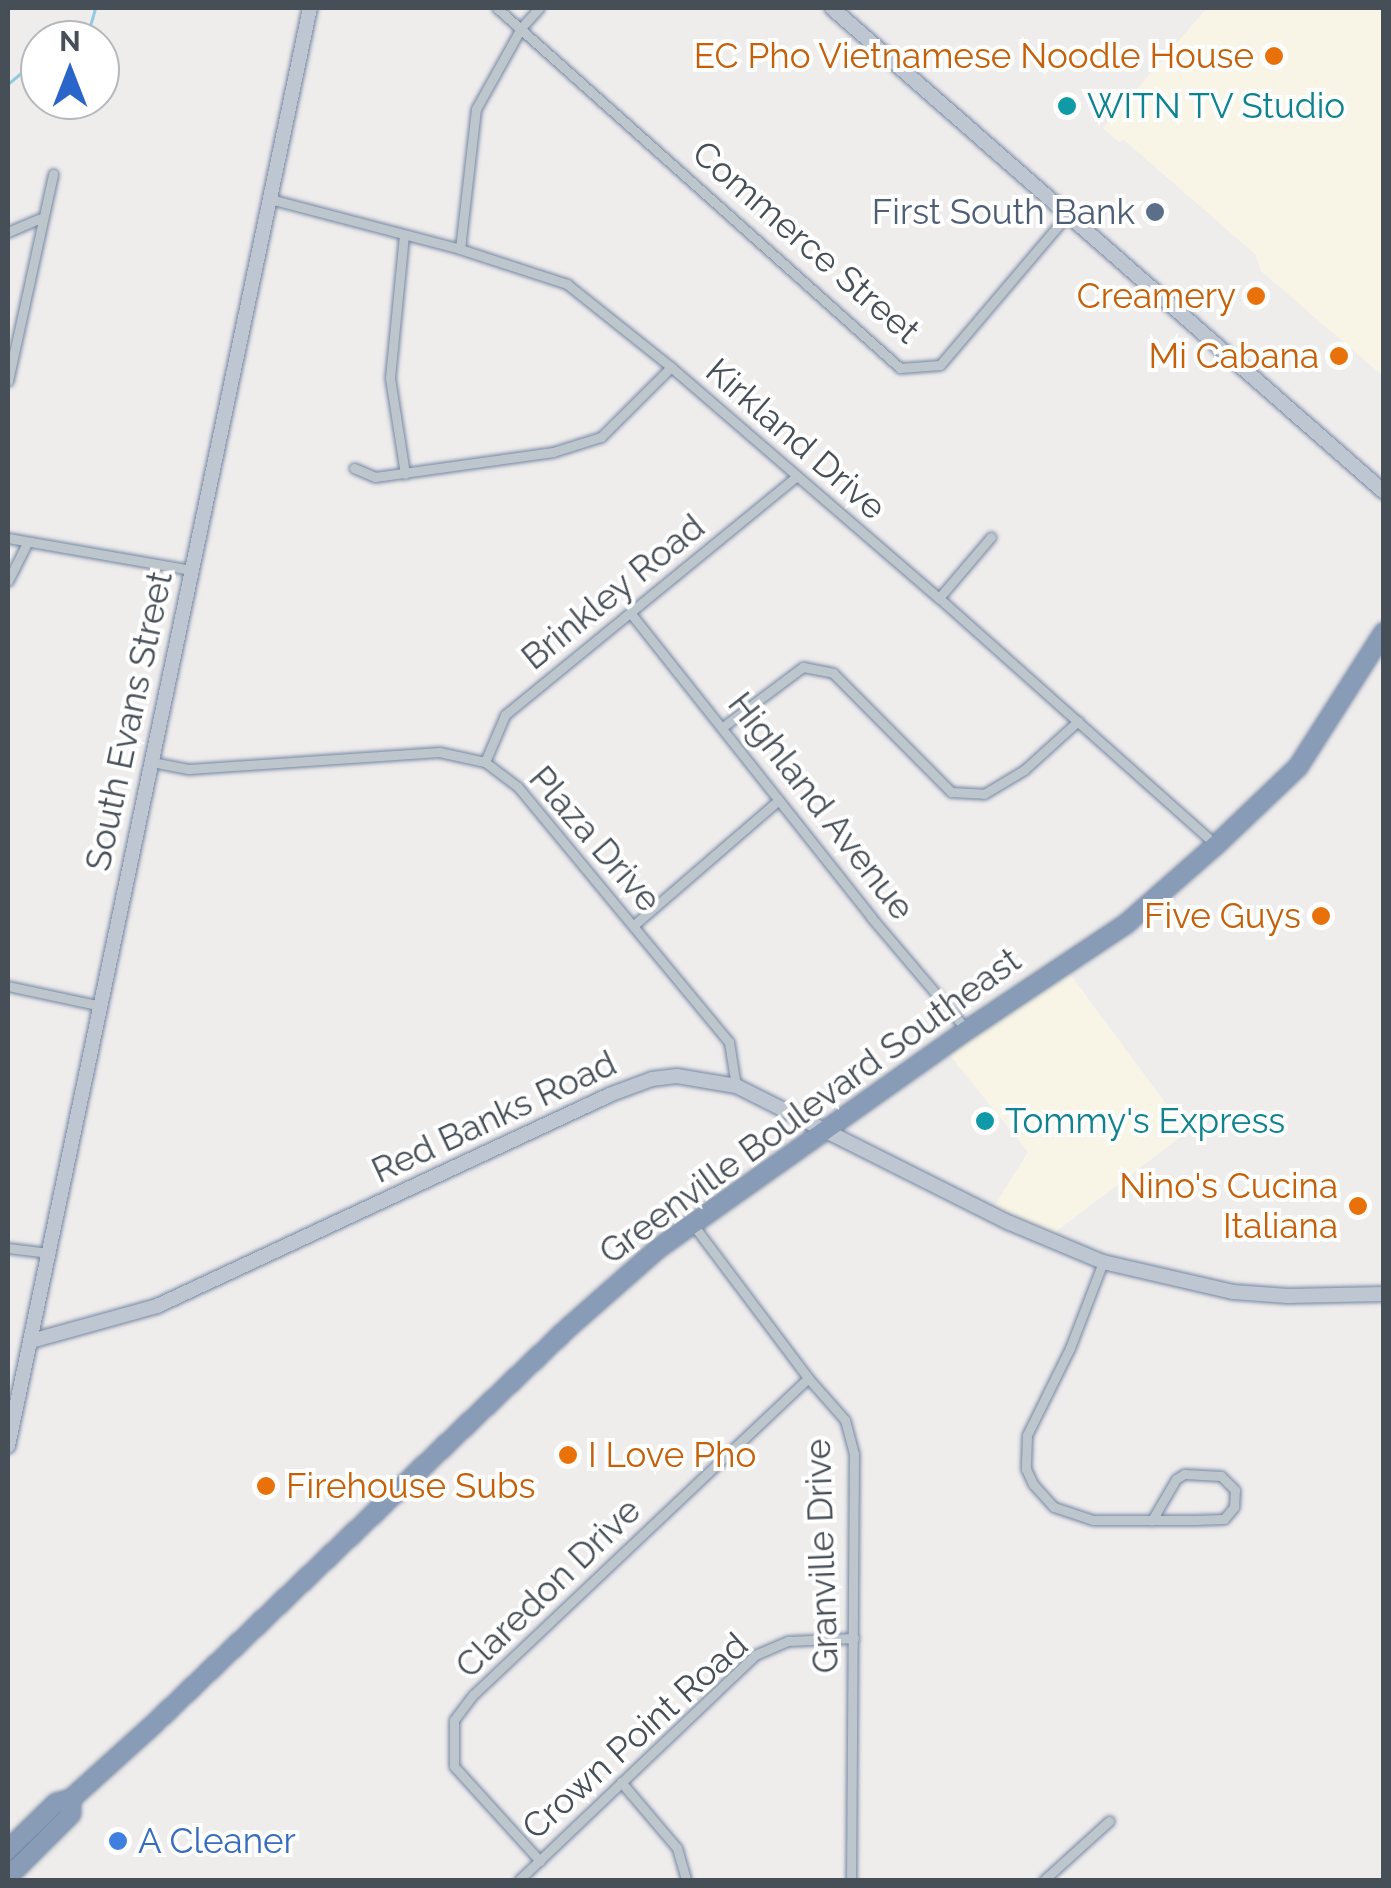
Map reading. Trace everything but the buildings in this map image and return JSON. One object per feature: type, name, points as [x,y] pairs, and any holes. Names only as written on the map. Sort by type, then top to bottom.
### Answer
[{"type":"highway","name":"Greenville Boulevard Southeast","points":[[8,1877],[71,1814],[71,1799],[588,1309],[691,1222],[1126,924],[1216,845],[1298,767],[1384,632]]},
{"type":"highway","points":[[8,1850],[56,1803],[71,1799]]},
{"type":"main road","name":"South Evans Street","points":[[8,1446],[310,8]]},
{"type":"main road","points":[[832,8],[1384,492]]},
{"type":"main road","name":"Red Banks Road","points":[[31,1341],[157,1306],[629,1086],[677,1076],[736,1086],[1010,1223],[1103,1262],[1233,1292],[1288,1296],[1384,1294]]},
{"type":"street","name":"Commerce Street","points":[[497,8],[900,368],[940,365],[1068,215]]},
{"type":"street","points":[[460,250],[476,109],[521,28],[539,8]]},
{"type":"street","points":[[8,381],[40,219],[53,174]]},
{"type":"street","name":"Kirkland Drive","points":[[270,198],[567,284],[671,367],[795,478],[939,598],[1216,845]]},
{"type":"street","points":[[8,232],[40,219]]},
{"type":"street","points":[[404,235],[390,378],[405,474]]},
{"type":"street","points":[[354,468],[376,476],[405,474],[553,452],[601,437],[671,367]]},
{"type":"street","name":"Brinkley Road","points":[[485,762],[505,714],[632,615],[795,478]]},
{"type":"street","points":[[939,598],[991,536]]},
{"type":"street","points":[[8,538],[190,570]]},
{"type":"street","points":[[8,581],[27,543]]},
{"type":"street","name":"Highland Avenue","points":[[632,615],[967,1030]]},
{"type":"street","points":[[724,726],[803,667],[833,674],[951,792],[984,794],[1024,770],[1078,721]]},
{"type":"street","name":"Plaza Drive","points":[[152,762],[189,769],[439,752],[485,762],[518,787],[729,1042],[736,1086]]},
{"type":"street","points":[[634,925],[779,800]]},
{"type":"street","points":[[8,986],[101,1006]]},
{"type":"street","name":"Granville Drive","points":[[691,1222],[808,1378],[845,1420],[854,1454],[852,1880]]},
{"type":"street","points":[[8,1248],[49,1253]]},
{"type":"street","points":[[1103,1262],[1070,1348],[1027,1434],[1026,1469],[1042,1496],[1072,1517],[1152,1520],[1224,1519],[1234,1507],[1235,1490],[1221,1476],[1184,1474],[1176,1479],[1152,1520]]},
{"type":"street","name":"Claredon Drive","points":[[540,1861],[454,1766],[454,1720],[473,1696],[808,1378]]},
{"type":"street","name":"Crown Point Road","points":[[518,1880],[755,1655],[788,1640],[854,1638]]},
{"type":"street","points":[[621,1782],[678,1848],[686,1880]]},
{"type":"street","points":[[1044,1880],[1109,1821]]},
{"type":"shaded area","points":[[1207,8],[1383,8],[1383,376],[1261,271],[1255,254],[1124,140],[1119,142],[1103,128]]},
{"type":"shaded area","points":[[1064,966],[1187,1132],[1058,1230],[1053,1242],[990,1213],[1028,1152],[943,1047]]},
{"type":"waterway","points":[[92,20],[95,8]]},
{"type":"waterway","points":[[8,84],[20,74]]},
{"type":"place","name":"EC Pho Vietnamese Noodle House","points":[[1274,56]]},
{"type":"place","name":"WITN TV Studio","points":[[1067,106]]},
{"type":"place","name":"First South Bank","points":[[1155,212]]},
{"type":"place","name":"Creamery","points":[[1256,296]]},
{"type":"place","name":"Mi Cabana","points":[[1339,356]]},
{"type":"place","name":"Five Guys","points":[[1321,916]]},
{"type":"place","name":"Tommy's Express","points":[[985,1121]]},
{"type":"place","name":"Nino's Cucina Italiana","points":[[1358,1206]]},
{"type":"place","name":"I Love Pho","points":[[568,1455]]},
{"type":"place","name":"Firehouse Subs","points":[[266,1486]]},
{"type":"place","name":"A Cleaner","points":[[118,1841]]}]
